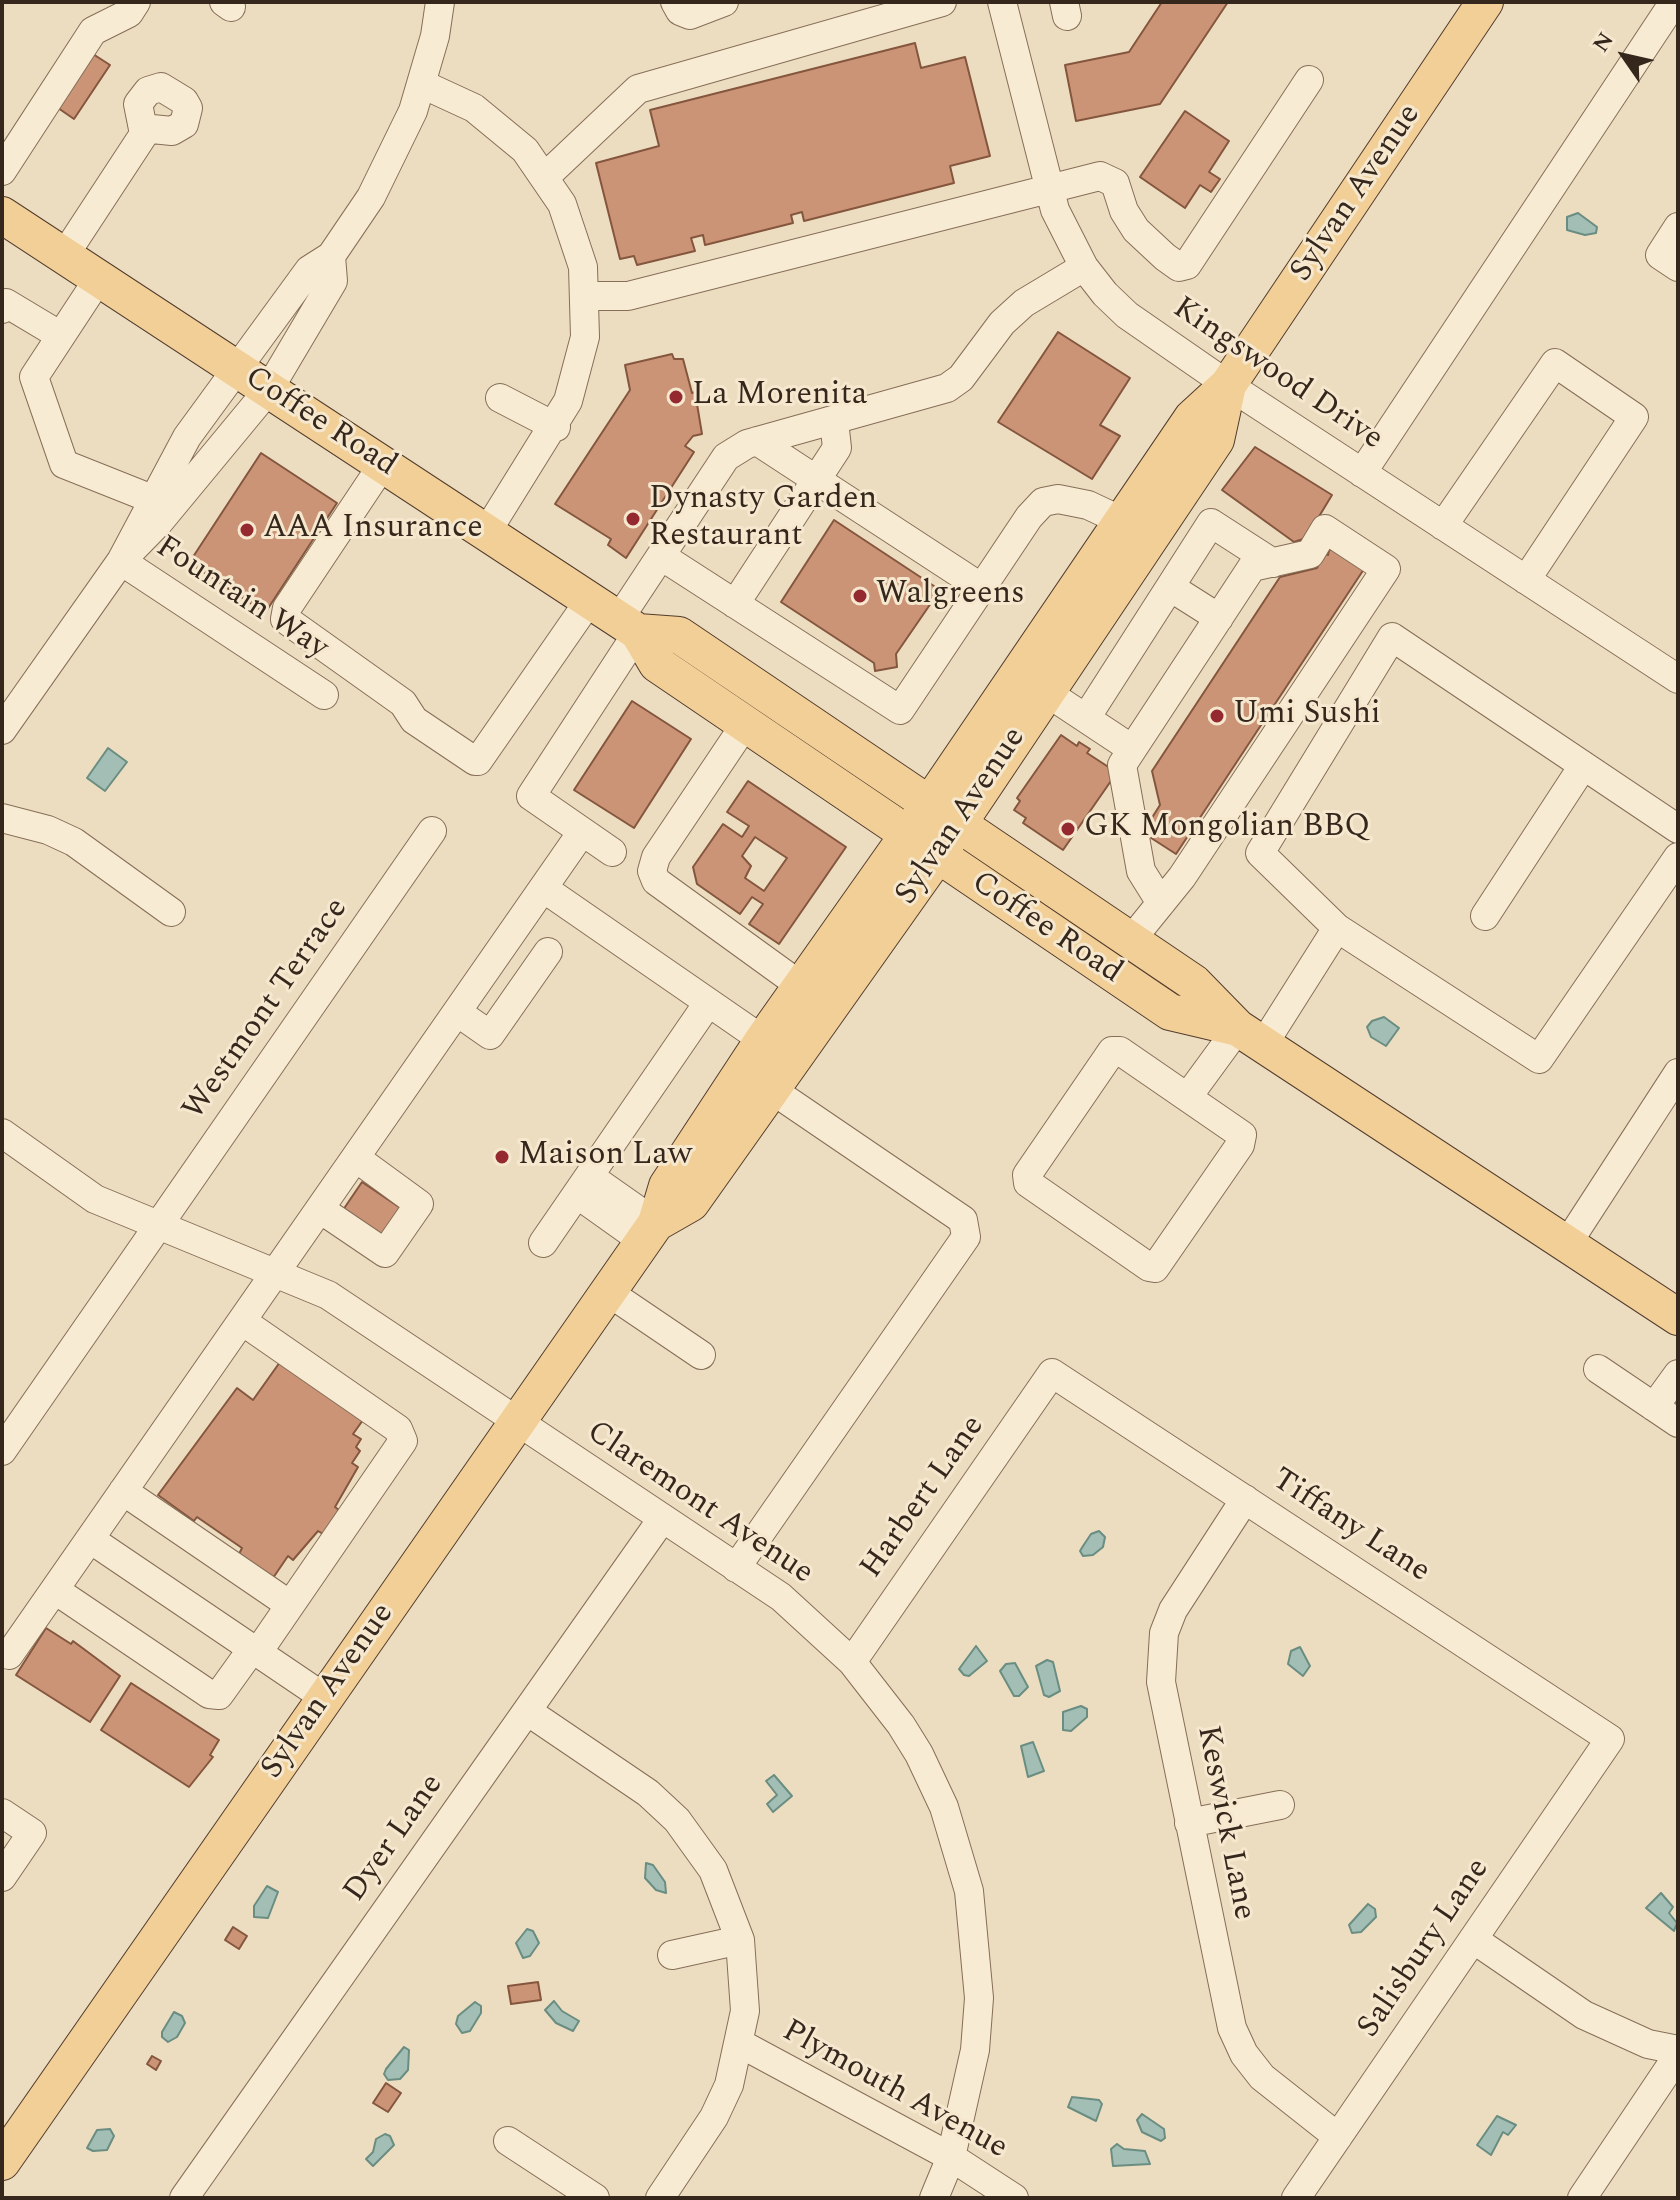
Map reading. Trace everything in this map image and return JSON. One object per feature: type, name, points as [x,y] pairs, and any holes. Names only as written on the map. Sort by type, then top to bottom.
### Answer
[{"type":"main road","name":"Sylvan Avenue","points":[[650,1232],[691,1203],[937,856],[943,814],[1122,521],[1192,418],[1228,385],[1485,2]]},
{"type":"main road","name":"Coffee Road","points":[[2,215],[615,617],[657,664],[1170,1012],[1251,1036]]},
{"type":"main road","name":"Sylvan Avenue","points":[[2,2162],[650,1232],[667,1186],[763,1040],[907,835],[943,814],[1046,692],[1216,440],[1228,385]]},
{"type":"main road","name":"Coffee Road","points":[[615,617],[679,635],[1194,983],[1251,1036],[1678,1317]]},
{"type":"street","points":[[2,171],[93,31],[129,13],[136,2]]},
{"type":"street","points":[[121,561],[187,437],[309,270],[331,256],[392,159],[422,84],[440,2]]},
{"type":"street","points":[[675,2],[680,11],[690,15],[724,2]]},
{"type":"street","points":[[546,176],[638,89],[942,2]]},
{"type":"street","name":"Kingswood Drive","points":[[1002,2],[1049,188],[1064,231],[1084,267],[1127,315],[1443,526],[1675,672]]},
{"type":"street","points":[[1362,473],[1674,2]]},
{"type":"street","points":[[586,296],[628,296],[1100,176],[1111,179],[1124,211],[1136,230],[1179,267],[1187,265],[1309,80]]},
{"type":"street","points":[[422,84],[474,108],[504,129],[546,176],[575,235],[586,296],[585,337],[579,370],[556,427],[486,533]]},
{"type":"street","points":[[64,256],[144,134]]},
{"type":"street","points":[[1669,261],[1678,227]]},
{"type":"street","points":[[2,730],[121,561],[168,511],[269,389],[333,281],[331,256]]},
{"type":"street","points":[[383,464],[287,608],[285,619],[403,703],[414,720],[478,761],[507,719],[615,617],[661,556],[726,457],[757,441],[947,388],[961,378],[1002,323],[1024,303],[1084,267]]},
{"type":"street","points":[[99,278],[34,377],[64,464],[152,499]]},
{"type":"street","points":[[2,309],[6,303],[61,336]]},
{"type":"street","points":[[1443,526],[1555,363],[1634,417],[1526,580]]},
{"type":"street","points":[[500,398],[556,427]]},
{"type":"street","points":[[735,604],[837,448],[834,421]]},
{"type":"street","points":[[757,441],[982,588]]},
{"type":"street","points":[[661,556],[900,710],[1029,517],[1043,502],[1058,499],[1088,505],[1122,521]]},
{"type":"street","points":[[1086,718],[1211,523],[1273,563]]},
{"type":"street","points":[[1131,940],[1161,903],[1182,877],[1386,569],[1325,529],[1310,554],[1252,567],[1122,765],[1141,871],[1161,903]]},
{"type":"street","points":[[1137,557],[1219,618]]},
{"type":"street","name":"Fountain Way","points":[[121,561],[324,695]]},
{"type":"street","points":[[612,852],[531,796],[615,617]]},
{"type":"street","points":[[1678,829],[1392,637],[1260,853],[1337,928],[1539,1059],[1678,857]]},
{"type":"street","points":[[1046,692],[1132,749]]},
{"type":"street","points":[[746,723],[656,857],[652,871],[656,881],[801,986]]},
{"type":"street","points":[[1485,916],[1583,766]]},
{"type":"street","points":[[2,818],[48,830],[74,842],[171,912]]},
{"type":"street","name":"Westmont Terrace","points":[[2,1451],[432,831]]},
{"type":"street","points":[[9,1655],[582,832]]},
{"type":"street","points":[[543,888],[763,1040]]},
{"type":"street","points":[[1189,1095],[1251,1036],[1337,928]]},
{"type":"street","points":[[457,1012],[490,1035],[548,952]]},
{"type":"street","points":[[543,1243],[708,1003]]},
{"type":"street","points":[[1112,1051],[1120,1051],[1189,1095],[1242,1135],[1240,1145],[1155,1268],[1149,1267],[1028,1183],[1027,1175],[1112,1051]]},
{"type":"street","points":[[1567,1244],[1678,1073]]},
{"type":"street","points":[[736,1568],[966,1237],[963,1220],[772,1090]]},
{"type":"street","name":"Claremont Avenue","points":[[2,1133],[95,1199],[328,1295],[781,1597],[852,1662],[901,1725],[919,1754],[944,1807],[969,1891],[976,1945],[978,2011],[967,2101],[951,2157],[934,2198]]},
{"type":"street","points":[[320,1209],[385,1253],[419,1204],[356,1158]]},
{"type":"street","points":[[583,1185],[650,1232]]},
{"type":"street","points":[[608,1292],[701,1355]]},
{"type":"street","points":[[55,1590],[209,1694],[219,1695],[290,1605],[403,1441],[402,1434],[242,1321]]},
{"type":"street","points":[[1598,1369],[1678,1423]]},
{"type":"street","name":"Tiffany Lane","points":[[1052,1373],[1610,1739]]},
{"type":"street","name":"Harbert Lane","points":[[852,1662],[1052,1373]]},
{"type":"street","points":[[1654,1407],[1678,1374]]},
{"type":"street","points":[[123,1491],[290,1605]]},
{"type":"street","name":"Keswick Lane","points":[[1245,1499],[1173,1610],[1164,1633],[1161,1682],[1232,2028],[1244,2054],[1277,2092],[1338,2137]]},
{"type":"street","name":"Dyer Lane","points":[[184,2198],[662,1519]]},
{"type":"street","points":[[90,1539],[325,1698]]},
{"type":"street","points":[[527,1711],[648,1793],[677,1820],[713,1870],[740,1940],[745,2011],[741,2044],[729,2085],[714,2117],[660,2198]]},
{"type":"street","name":"Salisbury Lane","points":[[1296,2198],[1610,1739]]},
{"type":"street","points":[[1189,1823],[1280,1805]]},
{"type":"street","points":[[2,1813],[32,1833],[2,1877]]},
{"type":"street","points":[[1473,1939],[1584,2015],[1648,2044],[1678,2053],[1582,2198]]},
{"type":"street","points":[[672,1955],[740,1940]]},
{"type":"street","name":"Plymouth Avenue","points":[[741,2044],[951,2157],[1014,2198]]},
{"type":"street","points":[[508,2141],[595,2198]]},
{"type":"water","points":[[1578,213],[1597,227],[1596,233],[1585,235],[1567,230],[1567,217]]},
{"type":"water","points":[[108,748],[127,762],[105,791],[87,778]]},
{"type":"water","points":[[1384,1017],[1399,1028],[1386,1046],[1371,1037],[1367,1027],[1372,1021]]},
{"type":"water","points":[[1099,1531],[1105,1537],[1103,1547],[1093,1555],[1083,1556],[1080,1551],[1083,1546],[1091,1534]]},
{"type":"water","points":[[976,1646],[987,1661],[969,1676],[964,1675],[959,1669]]},
{"type":"water","points":[[1300,1647],[1310,1666],[1303,1676],[1288,1664],[1291,1651]]},
{"type":"water","points":[[1047,1660],[1053,1662],[1060,1691],[1049,1697],[1044,1695],[1036,1666]]},
{"type":"water","points":[[1015,1663],[1028,1687],[1019,1696],[1014,1696],[1000,1671],[1006,1664]]},
{"type":"water","points":[[1081,1706],[1087,1709],[1087,1717],[1071,1731],[1063,1730],[1063,1712]]},
{"type":"water","points":[[1033,1742],[1044,1771],[1028,1777],[1021,1746]]},
{"type":"water","points":[[774,1775],[792,1796],[773,1812],[767,1804],[777,1795],[766,1781]]},
{"type":"water","points":[[646,1863],[653,1865],[665,1882],[666,1893],[656,1890],[645,1878]]},
{"type":"water","points":[[267,1886],[278,1892],[268,1918],[254,1917],[254,1906]]},
{"type":"water","points":[[1661,1893],[1673,1907],[1669,1913],[1677,1923],[1674,1931],[1646,1908]]},
{"type":"water","points":[[1368,1904],[1375,1909],[1376,1917],[1361,1932],[1352,1933],[1349,1925]]},
{"type":"water","points":[[527,1929],[533,1931],[539,1943],[530,1956],[523,1958],[516,1943]]},
{"type":"water","points":[[554,2001],[562,2011],[579,2021],[573,2031],[556,2023],[545,2010]]},
{"type":"water","points":[[475,2002],[481,2006],[481,2013],[470,2031],[462,2033],[456,2024],[458,2016]]},
{"type":"water","points":[[174,2012],[182,2016],[185,2023],[177,2037],[168,2042],[162,2037],[162,2032]]},
{"type":"water","points":[[404,2047],[409,2050],[408,2070],[400,2079],[388,2080],[384,2074],[386,2069]]},
{"type":"water","points":[[1072,2097],[1099,2100],[1102,2104],[1096,2121],[1068,2107]]},
{"type":"water","points":[[1142,2114],[1164,2129],[1165,2138],[1161,2141],[1142,2132],[1137,2120]]},
{"type":"water","points":[[1497,2116],[1516,2125],[1508,2135],[1503,2132],[1491,2155],[1477,2145]]},
{"type":"water","points":[[110,2129],[114,2136],[107,2150],[87,2148],[97,2130]]},
{"type":"water","points":[[385,2134],[390,2136],[394,2145],[373,2166],[366,2159],[373,2152],[376,2139]]},
{"type":"water","points":[[1117,2144],[1124,2149],[1145,2151],[1150,2164],[1113,2166],[1111,2149]]},
{"type":"building","points":[[1162,2],[1228,2],[1160,104],[1076,121],[1065,65],[1129,52]]},
{"type":"building","points":[[915,43],[921,68],[965,57],[990,156],[950,166],[954,183],[804,221],[802,212],[791,215],[793,223],[705,245],[703,235],[691,238],[695,251],[637,265],[634,256],[620,259],[596,163],[659,146],[650,110]]},
{"type":"building","points":[[93,54],[110,65],[74,119],[58,108]]},
{"type":"building","points":[[1185,111],[1229,141],[1209,172],[1220,179],[1211,192],[1200,185],[1185,208],[1140,177]]},
{"type":"building","points":[[1058,332],[1130,378],[1100,425],[1120,436],[1092,479],[998,422]]},
{"type":"building","points":[[672,354],[674,359],[683,359],[692,393],[695,392],[702,434],[693,436],[685,446],[694,452],[626,558],[608,545],[611,539],[555,504],[630,390],[625,365]]},
{"type":"building","points":[[1255,447],[1332,495],[1306,538],[1294,542],[1222,490]]},
{"type":"building","points":[[261,453],[337,503],[265,613],[189,563]]},
{"type":"building","name":"Walgreens","points":[[834,520],[940,590],[896,654],[897,667],[875,671],[874,663],[781,602]]},
{"type":"building","points":[[1342,549],[1366,566],[1176,854],[1148,836],[1148,824],[1160,805],[1152,771],[1280,577],[1317,568],[1324,553],[1328,555],[1329,550]]},
{"type":"building","points":[[632,701],[691,739],[634,828],[574,790]]},
{"type":"building","points":[[1061,735],[1077,746],[1079,742],[1090,749],[1087,753],[1110,768],[1113,778],[1063,850],[1023,823],[1026,818],[1014,810],[1020,801],[1017,798]]},
{"type":"building","points":[[748,781],[846,847],[779,944],[749,924],[763,904],[752,897],[740,914],[697,884],[693,867],[723,824],[742,837],[749,826],[727,812]],"holes":[[[755,837],[787,858],[764,891],[745,878],[751,866],[742,856]]]},
{"type":"building","points":[[362,1182],[402,1209],[382,1237],[343,1210]]},
{"type":"building","points":[[280,1362],[363,1420],[353,1434],[361,1439],[356,1447],[360,1451],[352,1463],[358,1467],[335,1507],[339,1510],[323,1534],[318,1531],[293,1560],[288,1556],[273,1578],[239,1554],[242,1548],[197,1517],[194,1521],[158,1495],[237,1388],[253,1400]]},
{"type":"building","points":[[46,1628],[71,1644],[73,1641],[120,1676],[90,1722],[16,1675]]},
{"type":"building","points":[[131,1683],[219,1740],[210,1755],[213,1757],[189,1787],[101,1730]]},
{"type":"building","points":[[233,1927],[247,1936],[239,1949],[225,1940]]},
{"type":"building","points":[[538,1982],[541,2000],[511,2004],[508,1986]]},
{"type":"building","points":[[152,2056],[161,2061],[156,2070],[147,2064]]},
{"type":"building","points":[[386,2083],[401,2093],[388,2112],[373,2103]]},
{"type":"place","name":"La Morenita","points":[[676,397]]},
{"type":"place","name":"Dynasty Garden Restaurant","points":[[633,519]]},
{"type":"place","name":"AAA Insurance","points":[[247,530]]},
{"type":"place","name":"Walgreens","points":[[860,596]]},
{"type":"place","name":"Umi Sushi","points":[[1217,716]]},
{"type":"place","name":"GK Mongolian BBQ","points":[[1068,829]]},
{"type":"place","name":"Maison Law","points":[[502,1157]]}]
